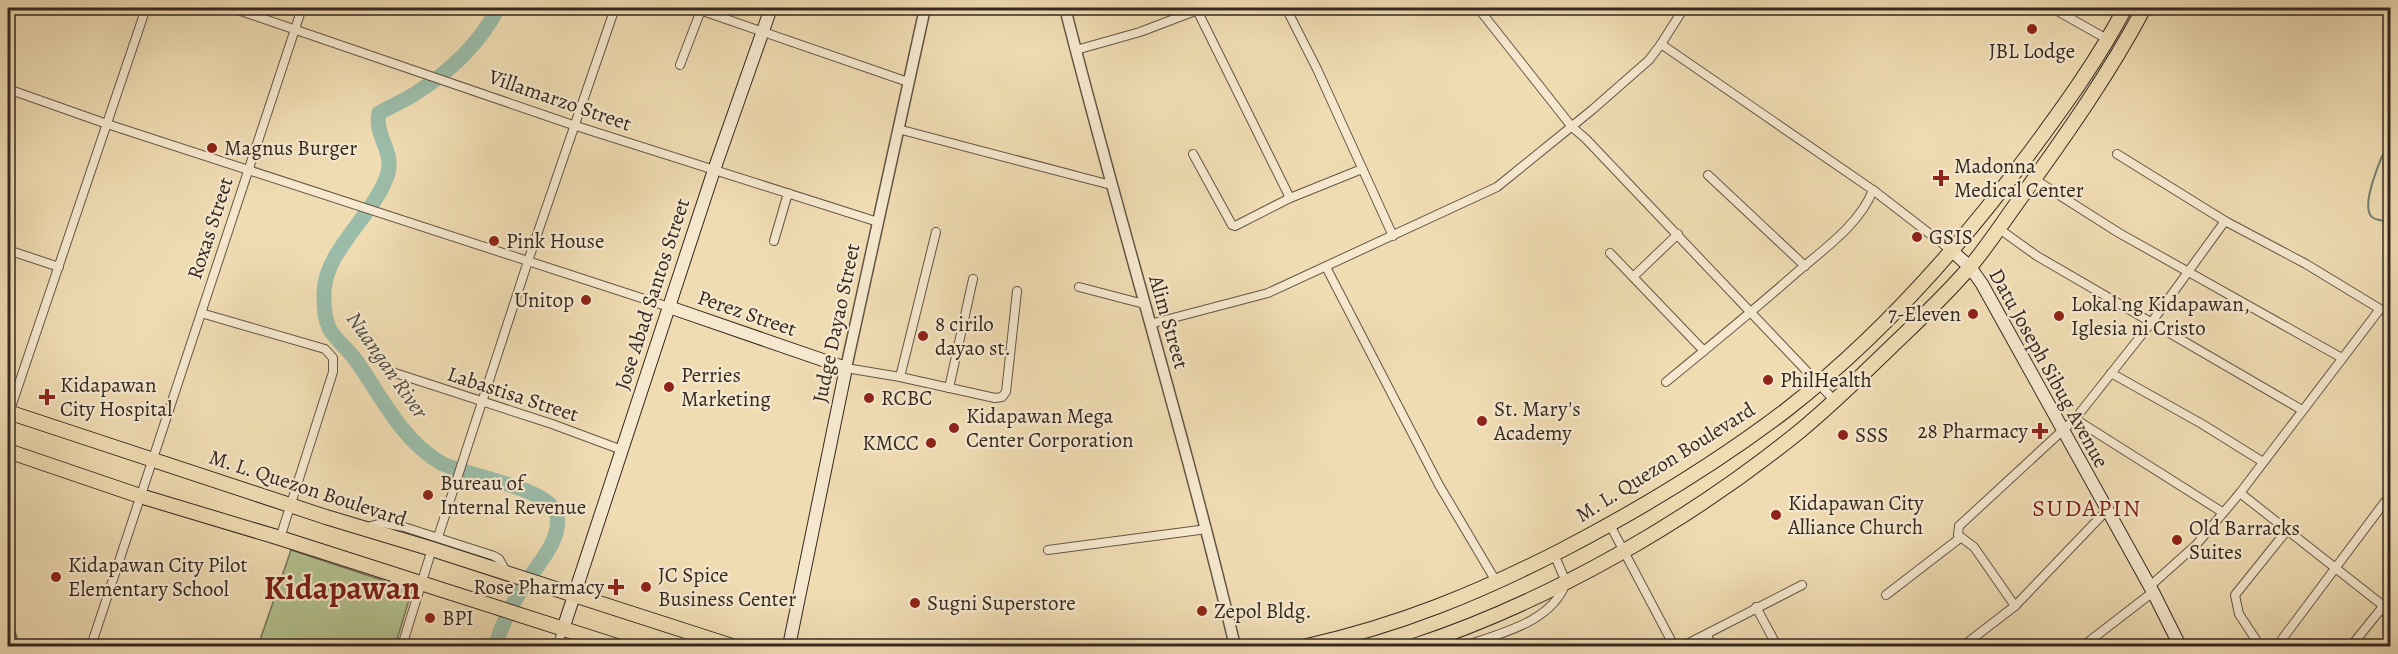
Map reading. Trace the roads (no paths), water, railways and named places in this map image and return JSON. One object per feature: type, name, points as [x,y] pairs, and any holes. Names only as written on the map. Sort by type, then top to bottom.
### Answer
[{"type":"highway","name":"M. L. Quezon Boulevard","points":[[1307,646],[1348,637],[1410,618],[1497,583],[1554,554],[1610,525],[1747,439],[1819,383],[1885,321],[1952,251],[1989,206],[2049,126],[2107,39],[2124,9]]},
{"type":"highway","points":[[1414,646],[1474,625],[1566,582],[1624,550],[1754,465],[1835,401],[1970,267],[2087,103],[2141,14],[2124,9]]},
{"type":"highway","name":"M. L. Quezon Boulevard","points":[[8,412],[362,529],[435,543],[509,574],[732,646]]},
{"type":"highway","points":[[8,451],[140,496],[280,538],[617,646]]},
{"type":"main road","name":"Jose Abad Santos Street","points":[[563,629],[714,170],[771,8]]},
{"type":"main road","name":"Datu Joseph Sibug Avenue","points":[[1952,251],[1970,267],[1982,284],[2151,589],[2180,646]]},
{"type":"main road","name":"Perez Street","points":[[669,307],[846,368]]},
{"type":"main road","name":"Judge Dayao Street","points":[[789,646],[846,368]]},
{"type":"street","points":[[8,412],[147,8]]},
{"type":"street","name":"Villamarzo Street","points":[[232,8],[573,124],[878,222]]},
{"type":"street","name":"Roxas Street","points":[[91,646],[302,8]]},
{"type":"street","points":[[402,646],[573,124],[615,8]]},
{"type":"street","name":"Judge Dayao Street","points":[[846,368],[925,8]]},
{"type":"street","name":"Alim Street","points":[[1065,8],[1111,185],[1207,529],[1235,646]]},
{"type":"street","points":[[1076,51],[1140,32],[1200,8],[1290,198]]},
{"type":"street","points":[[1286,8],[1393,236]]},
{"type":"street","points":[[1478,8],[1572,127],[1678,234],[1835,401]]},
{"type":"street","points":[[1150,324],[1268,293],[1497,187],[1572,127],[1642,66],[1661,44],[1684,8]]},
{"type":"street","points":[[2052,8],[2107,39]]},
{"type":"street","points":[[680,65],[698,9],[908,82]]},
{"type":"street","points":[[1661,44],[1874,190],[1952,251]]},
{"type":"street","name":"Perez Street","points":[[8,89],[107,124],[669,307]]},
{"type":"street","points":[[898,129],[1111,185]]},
{"type":"street","points":[[1192,154],[1232,225],[1235,226],[1290,198],[1362,169]]},
{"type":"street","points":[[2083,646],[2151,589],[2196,545],[2240,493],[2380,309],[2306,264],[2225,221],[2117,154]]},
{"type":"street","points":[[1708,175],[1805,266]]},
{"type":"street","points":[[2034,178],[2119,232],[2342,358]]},
{"type":"street","points":[[1666,382],[1752,312],[1850,225],[1867,204],[1874,190]]},
{"type":"street","points":[[774,241],[788,193]]},
{"type":"street","points":[[2015,606],[1974,547],[1960,538],[1957,532],[1959,526],[2075,419],[2151,323],[2225,221]]},
{"type":"street","points":[[1998,228],[2037,256],[2302,410]]},
{"type":"street","points":[[900,376],[936,232]]},
{"type":"street","points":[[1633,277],[1678,234]]},
{"type":"street","points":[[8,250],[59,267]]},
{"type":"street","points":[[1610,253],[1704,351]]},
{"type":"street","points":[[1326,267],[1439,485],[1497,583]]},
{"type":"street","points":[[949,388],[973,279]]},
{"type":"street","points":[[1079,287],[1144,304]]},
{"type":"street","name":"Perez Street","points":[[846,368],[900,376],[995,398],[1004,396],[1017,291]]},
{"type":"street","points":[[201,313],[325,349],[333,358],[333,372],[280,538]]},
{"type":"street","name":"Labastisa Street","points":[[392,372],[622,450]]},
{"type":"street","points":[[2110,373],[2202,424],[2263,462]]},
{"type":"street","points":[[2075,419],[2223,512]]},
{"type":"street","points":[[2240,493],[2387,609]]},
{"type":"street","points":[[2277,646],[2391,495]]},
{"type":"street","points":[[1963,646],[2015,606],[2107,510]]},
{"type":"street","points":[[1610,525],[1674,646]]},
{"type":"street","points":[[1048,550],[1207,529]]},
{"type":"street","points":[[2260,646],[2239,614],[2235,595],[2288,529]]},
{"type":"street","points":[[1886,595],[1960,538]]},
{"type":"street","points":[[1464,646],[1501,633],[1542,614],[1560,598],[1566,582],[1554,554]]},
{"type":"street","points":[[1683,646],[1707,636],[1803,585]]},
{"type":"street","points":[[2351,646],[2387,609],[2391,598]]},
{"type":"street","points":[[1756,608],[1777,646]]},
{"type":"street","points":[[557,646],[563,629]]},
{"type":"street","points":[[1707,636],[1713,646]]},
{"type":"waterway","name":"Nuangan River","points":[[497,641],[515,600],[553,541],[557,516],[552,506],[525,490],[441,463],[414,442],[393,416],[355,359],[332,332],[326,317],[324,297],[331,264],[372,204],[388,173],[388,157],[379,129],[379,113],[407,99],[452,66],[473,45],[498,8]]},
{"type":"waterway","points":[[2390,153],[2382,156],[2368,205],[2372,217],[2390,221]]},
{"type":"waterway","name":"Nuangan River","points":[[496,646],[497,641]]},
{"type":"place","name":"JBL Lodge","points":[[2032,29]]},
{"type":"place","name":"Magnus Burger","points":[[212,148]]},
{"type":"place","name":"Madonna Medical Center","points":[[1941,178]]},
{"type":"place","name":"GSIS","points":[[1917,237]]},
{"type":"place","name":"Pink House","points":[[494,241]]},
{"type":"place","name":"Unitop","points":[[586,300]]},
{"type":"place","name":"7-Eleven","points":[[1973,314]]},
{"type":"place","name":"Lokal ng Kidapawan, Iglesia ni Cristo","points":[[2059,316]]},
{"type":"place","name":"8 cirilo dayao st.","points":[[923,336]]},
{"type":"place","name":"PhilHealth","points":[[1768,380]]},
{"type":"place","name":"Perries Marketing","points":[[669,387]]},
{"type":"place","name":"Kidapawan City Hospital","points":[[47,397]]},
{"type":"place","name":"RCBC","points":[[869,398]]},
{"type":"place","name":"St. Mary's Academy","points":[[1482,421]]},
{"type":"place","name":"Kidapawan Mega Center Corporation","points":[[954,428]]},
{"type":"place","name":"28 Pharmacy","points":[[2040,431]]},
{"type":"place","name":"SSS","points":[[1843,435]]},
{"type":"place","name":"KMCC","points":[[931,443]]},
{"type":"place","name":"Bureau of Internal Revenue","points":[[428,495]]},
{"type":"place","name":"Kidapawan City Alliance Church","points":[[1776,515]]},
{"type":"place","name":"Old Barracks Suites","points":[[2177,540]]},
{"type":"place","name":"Kidapawan City Pilot Elementary School","points":[[56,577]]},
{"type":"place","name":"Rose Pharmacy","points":[[616,587]]},
{"type":"place","name":"JC Spice Business Center","points":[[646,587]]},
{"type":"place","name":"Sugni Superstore","points":[[915,603]]},
{"type":"place","name":"Zepol Bldg.","points":[[1202,611]]},
{"type":"place","name":"BPI","points":[[430,618]]},
{"type":"district","name":"SUDAPIN","points":[[2087,508]]},
{"type":"district","name":"Kidapawan","points":[[342,587]]}]
